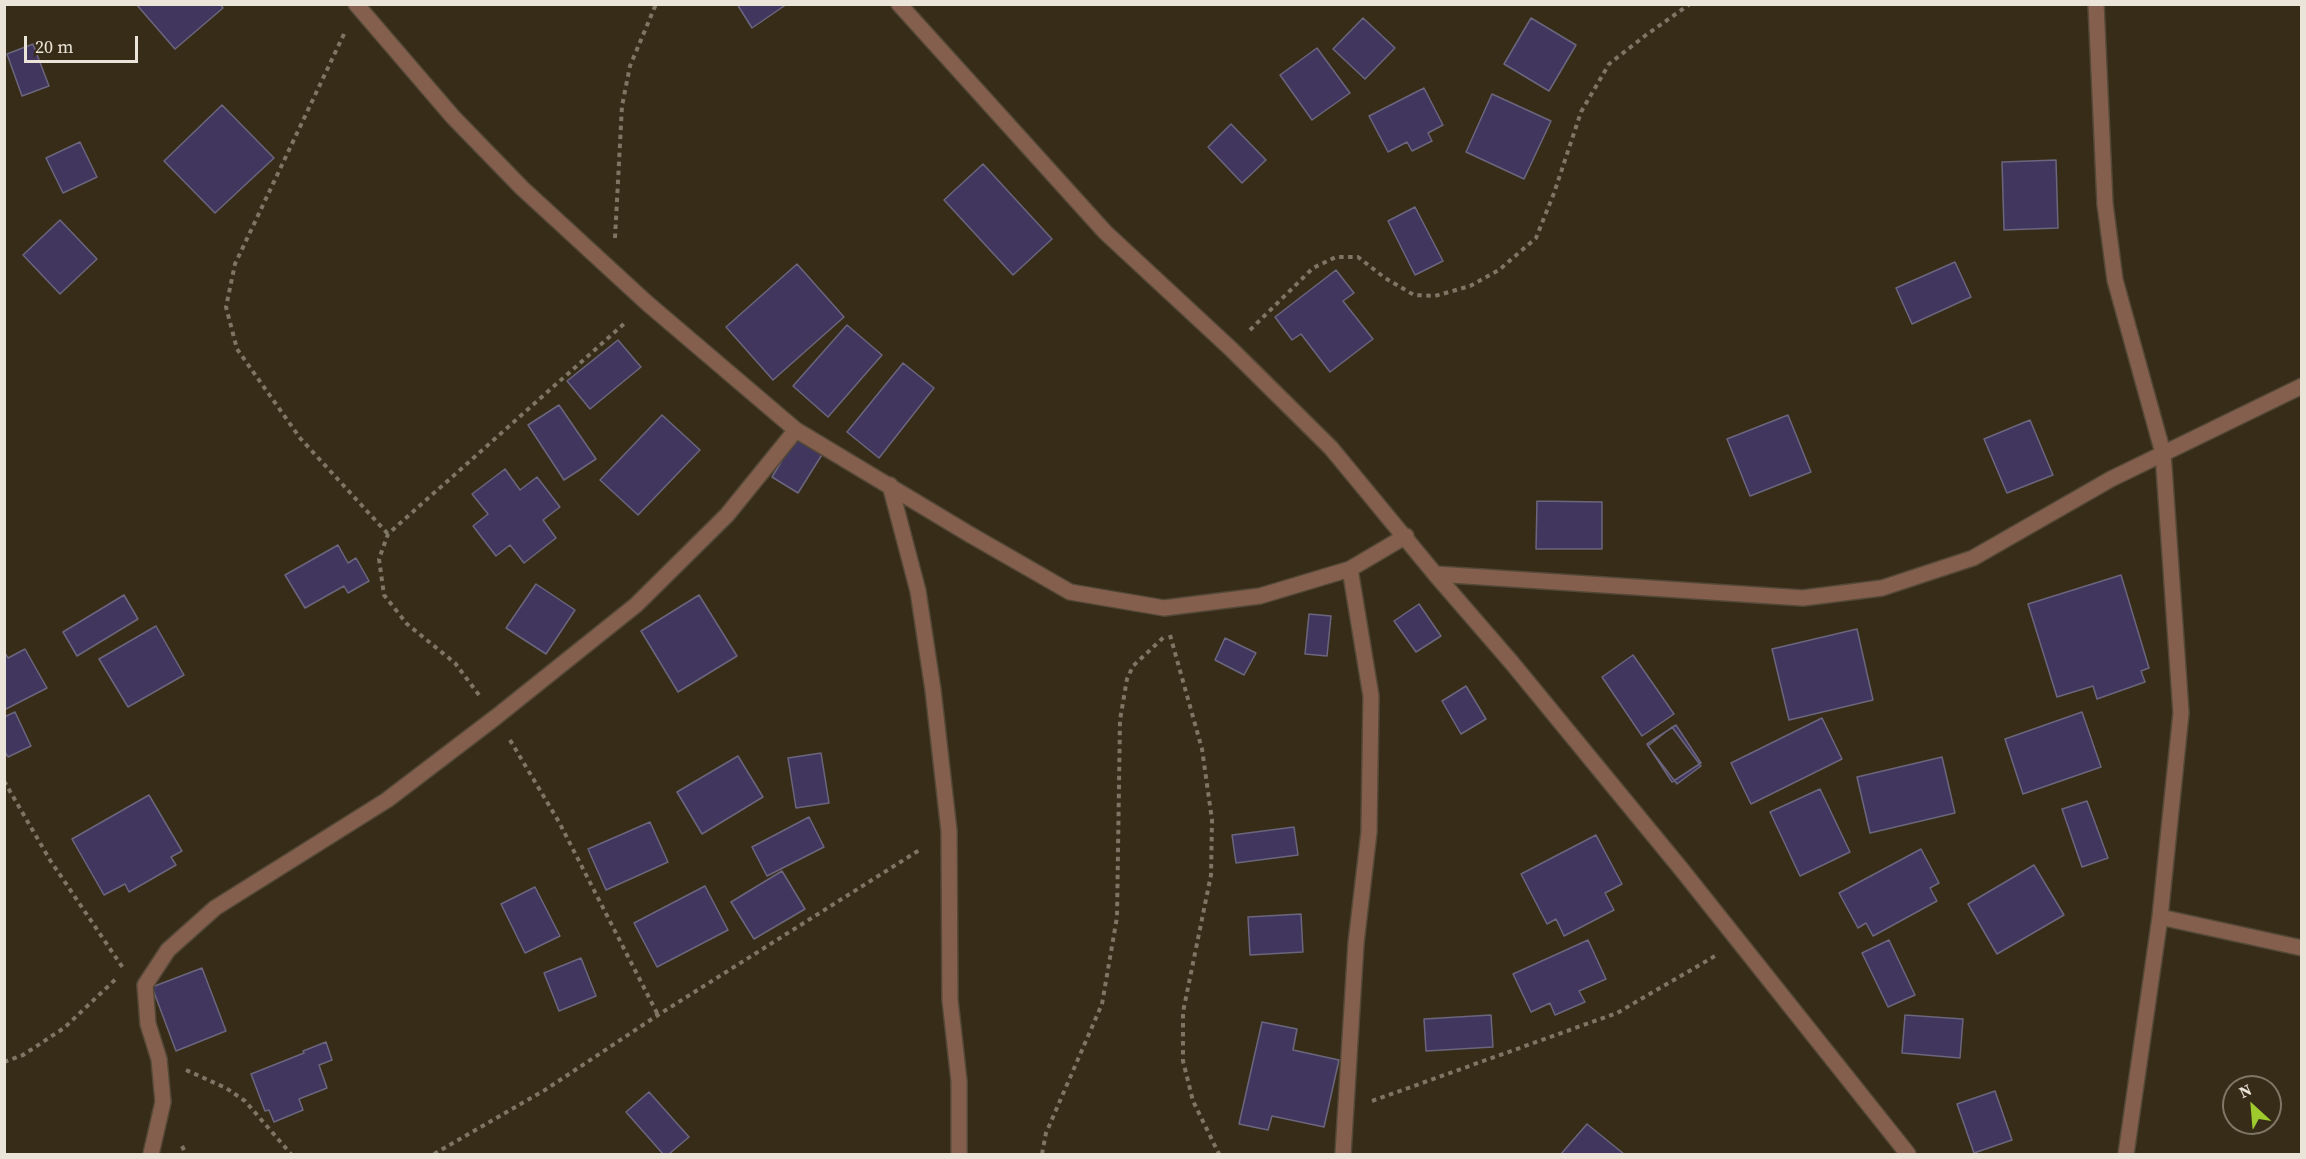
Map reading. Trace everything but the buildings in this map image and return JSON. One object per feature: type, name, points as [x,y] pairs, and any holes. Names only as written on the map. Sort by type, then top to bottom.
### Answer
[{"type":"street","points":[[899,4],[1105,232],[1231,349],[1331,448],[1512,663],[1739,942],[1905,1153]]},
{"type":"street","points":[[2096,4],[2105,204],[2115,280],[2163,453],[2181,713],[2160,917],[2126,1155]]},
{"type":"street","points":[[357,5],[468,133],[522,188],[647,303],[796,430],[1070,592],[1164,608],[1260,596],[1350,569],[1406,536]]},
{"type":"street","points":[[1435,574],[1803,598],[1882,588],[1973,558],[2111,479],[2301,386]]},
{"type":"street","points":[[151,1155],[163,1102],[159,1059],[148,1024],[144,985],[168,951],[215,908],[387,800],[496,717],[636,605],[727,515],[796,430]]},
{"type":"street","points":[[890,485],[918,591],[933,690],[949,831],[950,1000],[959,1081],[959,1155]]},
{"type":"street","points":[[1343,1155],[1356,944],[1369,832],[1371,696],[1350,569]]},
{"type":"street","points":[[2160,917],[2301,948]]},
{"type":"path","points":[[614,272],[622,106],[630,66],[656,4]]},
{"type":"path","points":[[1231,349],[1313,268],[1336,257],[1358,257],[1385,278],[1414,295],[1435,296],[1470,286],[1499,270],[1536,238],[1554,193],[1581,112],[1609,64],[1690,4]]},
{"type":"path","points":[[357,5],[235,264],[226,307],[237,349],[300,438],[388,534]]},
{"type":"path","points":[[647,303],[388,534],[379,559],[384,595],[407,624],[455,663],[496,717],[559,822],[658,1015]]},
{"type":"path","points":[[1042,1155],[1046,1133],[1102,1004],[1117,917],[1120,720],[1127,679],[1132,666],[1169,632],[1202,749],[1212,820],[1211,875],[1183,1012],[1183,1061],[1193,1101],[1219,1155]]},
{"type":"path","points":[[4,781],[50,860],[125,971],[64,1028],[22,1055],[4,1062]]},
{"type":"path","points":[[434,1155],[545,1090],[658,1015],[949,831]]},
{"type":"path","points":[[1345,1111],[1617,1013],[1739,942]]},
{"type":"path","points":[[159,1059],[226,1088],[246,1101],[291,1155]]}]
